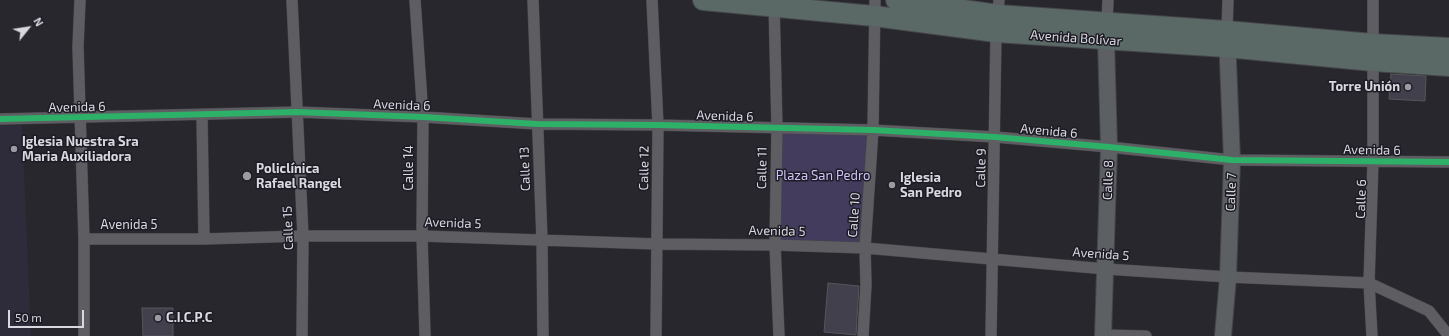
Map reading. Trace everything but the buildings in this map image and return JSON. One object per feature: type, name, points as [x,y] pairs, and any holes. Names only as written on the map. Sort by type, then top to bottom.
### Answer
[{"type":"highway","name":"Avenida Bolívar","points":[[703,0],[875,8],[998,16]]},
{"type":"highway","name":"Avenida Bolívar","points":[[896,0],[1107,31],[1227,39],[1373,52],[1449,66]]},
{"type":"highway","name":"Avenida Bolívar","points":[[1373,52],[1449,48]]},
{"type":"main road","name":"Calle 8","points":[[1103,335],[1110,147],[1107,31]]},
{"type":"main road","name":"Calle 7","points":[[1223,336],[1228,277],[1232,160],[1227,39]]},
{"type":"street","points":[[80,0],[78,47],[84,239],[84,336]]},
{"type":"street","name":"Calle 15","points":[[292,0],[303,236],[302,336]]},
{"type":"street","name":"Calle 14","points":[[415,0],[423,117],[422,236],[425,336]]},
{"type":"street","name":"Calle 13","points":[[533,0],[542,240],[543,336]]},
{"type":"street","name":"Calle 12","points":[[652,0],[658,125],[656,336]]},
{"type":"street","name":"Calle 8","points":[[1107,31],[1108,0]]},
{"type":"street","name":"Calle 7","points":[[1227,39],[1228,0]]},
{"type":"street","name":"Calle 6","points":[[1372,336],[1369,283],[1373,161],[1373,0]]},
{"type":"street","name":"Calle 11","points":[[774,4],[777,128],[775,245],[779,336]]},
{"type":"street","name":"Calle 10","points":[[863,336],[866,285],[866,248],[873,130],[875,8]]},
{"type":"street","name":"Calle 9","points":[[991,336],[998,16]]},
{"type":"street","name":"Avenida 6","points":[[0,119],[297,112],[423,117],[537,124],[873,130],[995,137],[1232,160],[1449,162]]},
{"type":"street","points":[[202,115],[204,239]]},
{"type":"street","name":"Avenida 5","points":[[84,239],[422,236],[657,244],[775,245],[866,248],[1106,269],[1228,277],[1369,283],[1429,311],[1449,336]]},
{"type":"street","points":[[1103,335],[1146,336]]},
{"type":"shaded area","points":[[22,124],[31,336],[0,336],[0,125]]},
{"type":"green space","name":"Plaza San Pedro","points":[[777,128],[873,130],[865,248],[775,245]]},
{"type":"cycle path","points":[[0,119],[297,112],[423,117],[537,124],[873,130],[995,137],[1232,160],[1449,162]]},
{"type":"place","name":"Torre Unión","points":[[1408,87]]},
{"type":"place","name":"Iglesia Nuestra Sra Maria Auxiliadora","points":[[14,149]]},
{"type":"place","name":"Policlínica Rafael Rangel","points":[[247,176]]},
{"type":"place","name":"Iglesia San Pedro","points":[[892,185]]},
{"type":"place","name":"C.I.C.P.C","points":[[158,318]]}]
